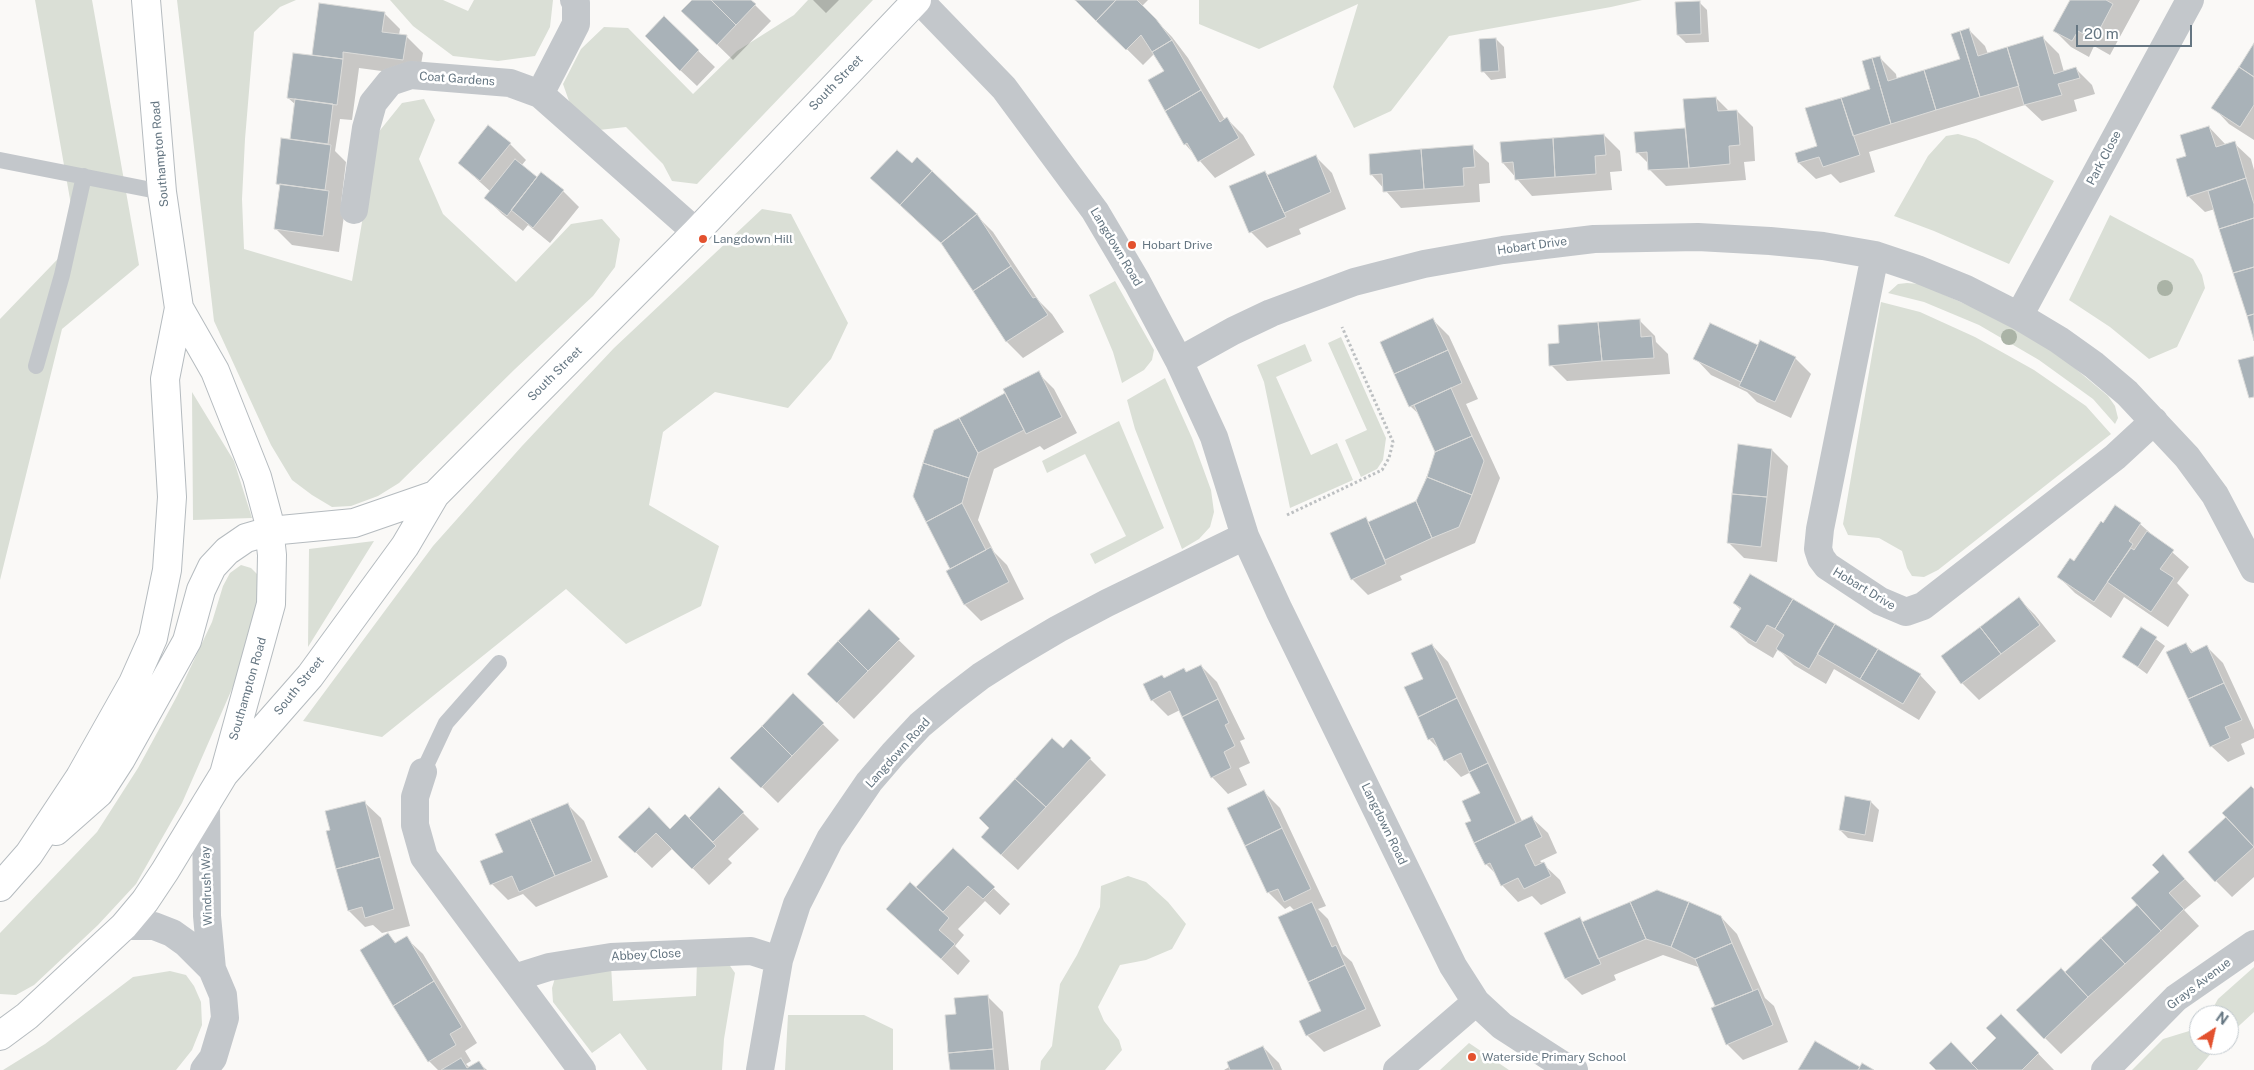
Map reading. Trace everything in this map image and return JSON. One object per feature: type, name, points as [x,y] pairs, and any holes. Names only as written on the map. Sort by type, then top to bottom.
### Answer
[{"type":"street","name":"Southampton Road","points":[[0,1036],[27,1016],[124,926],[155,886],[224,774],[271,604],[272,555],[270,531],[257,477],[218,380],[180,308],[162,192],[146,0]]},
{"type":"street","name":"South Street","points":[[224,774],[310,676],[405,546],[434,495],[696,232],[918,0]]},
{"type":"street","name":"Langdown Road","points":[[918,0],[1004,88],[1095,211],[1137,282],[1179,361],[1214,437],[1245,536],[1316,687],[1453,966],[1476,1002],[1516,1035],[1561,1064],[1574,1070]]},
{"type":"street","name":"Park Close","points":[[2019,316],[2190,0]]},
{"type":"street","points":[[540,94],[576,24],[577,1]]},
{"type":"street","name":"Coat Gardens","points":[[354,210],[366,128],[373,102],[390,82],[411,75],[510,83],[540,94],[696,232]]},
{"type":"street","name":"Hobart Drive","points":[[1179,361],[1271,312],[1354,282],[1424,264],[1503,250],[1594,239],[1698,238],[1770,241],[1823,246],[1875,255],[1917,269],[1966,289],[2019,316],[2059,340],[2094,365],[2127,393],[2187,458],[2215,495],[2254,569]]},
{"type":"street","name":"Hobart Drive","points":[[1875,255],[1820,529],[1818,549],[1821,558],[1827,566],[1880,600],[1906,612],[1923,606],[2115,457],[2154,421]]},
{"type":"street","name":"Southampton Road","points":[[0,887],[29,854],[80,777],[133,683],[153,638],[166,570],[172,497],[165,379],[180,308]]},
{"type":"street","points":[[29,854],[99,793],[122,759],[187,641],[202,590],[212,567],[227,551],[246,538],[270,531],[354,522],[434,495]]},
{"type":"street","name":"Langdown Road","points":[[760,1070],[779,960],[797,904],[830,840],[869,782],[920,725],[981,676],[1058,629],[1245,536]]},
{"type":"street","points":[[423,772],[415,797],[415,824],[424,857],[582,1070]]},
{"type":"street","name":"Windrush Way","points":[[204,1070],[213,1058],[225,1018],[223,995],[212,969],[207,916],[206,803]]},
{"type":"street","name":"Windrush Way","points":[[124,926],[154,926],[172,933],[186,943],[212,969]]},
{"type":"street","name":"Grays Avenue","points":[[2104,1070],[2176,998],[2254,944]]},
{"type":"street","name":"Abbey Close","points":[[514,978],[549,967],[610,957],[751,951],[779,960]]},
{"type":"street","points":[[1397,1070],[1476,1002]]},
{"type":"street","points":[[0,1017],[27,1016]]},
{"type":"lane","points":[[0,160],[162,192]]},
{"type":"lane","points":[[36,366],[62,275],[84,176]]},
{"type":"lane","points":[[423,772],[446,723],[499,664]]},
{"type":"path","points":[[1287,515],[1382,470],[1389,458],[1393,442],[1342,327]]},
{"type":"shaded area","points":[[35,0],[92,0],[139,265],[62,329],[0,580],[0,319],[77,239]]},
{"type":"shaded area","points":[[177,0],[296,0],[280,7],[254,32],[242,199],[244,249],[352,281],[377,134],[402,103],[424,99],[435,120],[419,159],[443,214],[516,282],[571,224],[602,219],[620,239],[615,267],[593,296],[515,369],[399,483],[378,496],[351,506],[332,507],[292,480],[271,445],[214,321]]},
{"type":"shaded area","points":[[390,0],[443,0],[468,11],[474,0],[553,0],[550,27],[535,56],[498,61],[453,56],[413,26]]},
{"type":"shaded area","points":[[808,0],[873,0],[697,184],[672,181],[663,164],[626,127],[599,130],[570,104],[563,84],[581,49],[604,27],[628,28],[693,94],[737,51],[794,15]]},
{"type":"shaded area","points":[[1199,0],[1642,0],[1449,36],[1391,111],[1354,128],[1333,87],[1358,4],[1259,49],[1199,24]]},
{"type":"shaded area","points":[[1958,134],[1976,139],[2054,181],[2009,264],[1934,231],[1894,216],[1928,156],[1946,136]]},
{"type":"shaded area","points":[[762,209],[791,214],[848,323],[831,359],[788,408],[715,392],[663,432],[649,505],[719,546],[701,606],[626,644],[566,589],[382,737],[303,721],[433,546],[522,446],[614,348]]},
{"type":"shaded area","points":[[2110,215],[2193,259],[2202,275],[2205,288],[2177,347],[2149,359],[2110,327],[2069,300]]},
{"type":"shaded area","points":[[1115,281],[1154,350],[1152,360],[1144,370],[1122,383],[1113,352],[1089,295]]},
{"type":"shaded area","points":[[1898,284],[1920,284],[1999,319],[2038,342],[2070,364],[2108,396],[2115,406],[2118,418],[2115,424],[2093,399],[2039,360],[1979,325],[1924,302],[1888,293]]},
{"type":"shaded area","points":[[1881,302],[1920,312],[1975,337],[2034,370],[2086,406],[2111,434],[1938,570],[1924,577],[1912,576],[1907,568],[1902,551],[1879,538],[1848,535],[1843,524]]},
{"type":"shaded area","points":[[1341,337],[1386,438],[1383,460],[1377,469],[1361,477],[1345,440],[1367,430],[1328,343]]},
{"type":"shaded area","points":[[1305,344],[1312,361],[1276,377],[1311,455],[1337,443],[1353,480],[1290,508],[1264,382],[1257,365]]},
{"type":"shaded area","points":[[1165,378],[1192,438],[1211,490],[1214,512],[1210,527],[1199,539],[1182,549],[1135,429],[1127,400]]},
{"type":"shaded area","points":[[192,392],[234,461],[252,518],[193,520]]},
{"type":"shaded area","points":[[1119,421],[1164,528],[1095,564],[1090,554],[1126,536],[1085,454],[1047,473],[1042,461]]},
{"type":"shaded area","points":[[374,541],[308,647],[309,549]]},
{"type":"shaded area","points":[[241,565],[251,568],[259,576],[257,609],[242,666],[182,803],[136,884],[98,925],[34,985],[16,995],[0,994],[0,933],[97,832],[138,768],[177,696],[212,622],[223,586],[230,573]]},
{"type":"shaded area","points":[[1128,876],[1146,882],[1168,902],[1186,924],[1172,949],[1146,960],[1120,965],[1098,1007],[1104,1021],[1119,1040],[1122,1050],[1105,1070],[1040,1070],[1041,1061],[1052,1046],[1060,984],[1077,955],[1100,907],[1101,886]]},
{"type":"shaded area","points":[[697,959],[726,960],[735,973],[724,1039],[722,1070],[647,1070],[620,1033],[592,1053],[553,1002],[552,988],[555,978],[611,964],[613,1001],[696,996]]},
{"type":"shaded area","points":[[2254,967],[2254,1012],[2239,1026],[2239,1005],[2215,1005],[2218,999]]},
{"type":"shaded area","points":[[170,971],[186,975],[194,986],[201,1002],[202,1025],[192,1050],[176,1070],[3,1070],[45,1044],[133,977]]},
{"type":"shaded area","points":[[788,1015],[864,1015],[893,1029],[893,1070],[785,1070]]},
{"type":"shaded area","points":[[2189,1031],[2189,1055],[2210,1055],[2197,1070],[2132,1070],[2163,1039]]},
{"type":"shaded area","name":"Waterside Primary School","points":[[1469,1043],[1509,1070],[1440,1070]]},
{"type":"building","points":[[692,0],[711,0],[736,25],[717,45],[681,11]]},
{"type":"building","points":[[711,0],[751,0],[756,4],[736,25]]},
{"type":"building","points":[[1075,0],[1116,0],[1096,21]]},
{"type":"building","points":[[1116,0],[1137,0],[1156,19],[1172,40],[1152,52],[1141,35],[1126,50],[1096,21]]},
{"type":"building","points":[[2070,0],[2106,0],[2113,4],[2094,40],[2078,31],[2072,41],[2053,31]]},
{"type":"building","points":[[1700,1],[1701,34],[1677,35],[1675,2]]},
{"type":"building","points":[[319,3],[385,12],[382,32],[407,35],[403,60],[343,52],[343,59],[312,55]]},
{"type":"building","points":[[664,16],[699,50],[680,71],[645,36]]},
{"type":"building","points":[[1969,28],[1978,56],[2007,47],[2019,86],[1980,97],[1960,31]]},
{"type":"building","points":[[1960,31],[1980,97],[1936,110],[1924,70],[1960,59],[1951,34]]},
{"type":"building","points":[[2043,36],[2054,74],[2076,67],[2080,78],[2058,84],[2062,95],[2024,105],[2007,47]]},
{"type":"building","points":[[1496,38],[1499,71],[1481,72],[1479,39]]},
{"type":"building","points":[[1172,40],[1201,90],[1165,111],[1148,80],[1164,71],[1152,52]]},
{"type":"building","points":[[2254,43],[2254,77],[2239,67]]},
{"type":"building","points":[[293,53],[343,59],[337,105],[287,98]]},
{"type":"building","points":[[1880,56],[1888,81],[1924,70],[1936,110],[1891,124],[1872,58]]},
{"type":"building","points":[[1872,58],[1891,124],[1853,136],[1841,98],[1870,89],[1862,61]]},
{"type":"building","points":[[2239,67],[2254,77],[2254,105],[2240,127],[2211,108]]},
{"type":"building","points":[[1201,90],[1220,122],[1227,117],[1239,138],[1198,162],[1187,143],[1184,145],[1165,111]]},
{"type":"building","points":[[1716,97],[1718,111],[1737,110],[1740,145],[1729,146],[1730,164],[1689,168],[1683,99]]},
{"type":"building","points":[[1841,98],[1860,155],[1823,167],[1819,157],[1798,163],[1795,153],[1817,146],[1805,108]]},
{"type":"building","points":[[295,99],[333,104],[328,144],[290,139]]},
{"type":"building","points":[[488,125],[511,143],[480,181],[458,163]]},
{"type":"building","points":[[2209,126],[2216,147],[2235,141],[2246,178],[2187,197],[2176,159],[2186,156],[2180,135]]},
{"type":"building","points":[[1685,128],[1689,168],[1648,170],[1647,152],[1636,153],[1634,132]]},
{"type":"building","points":[[1604,134],[1606,155],[1595,156],[1596,174],[1555,177],[1553,138]]},
{"type":"building","points":[[281,138],[331,145],[325,190],[276,184]]},
{"type":"building","points":[[1553,138],[1555,177],[1515,180],[1513,162],[1502,163],[1500,142]]},
{"type":"building","points":[[1473,145],[1475,167],[1463,168],[1464,186],[1424,189],[1421,149]]},
{"type":"building","points":[[1421,149],[1424,189],[1383,192],[1382,174],[1370,175],[1369,154]]},
{"type":"building","points":[[897,150],[912,163],[917,157],[932,171],[900,205],[870,178]]},
{"type":"building","points":[[1316,155],[1331,192],[1284,213],[1267,175]]},
{"type":"building","points":[[515,159],[537,177],[507,216],[484,198]]},
{"type":"building","points":[[932,171],[977,214],[941,243],[900,205]]},
{"type":"building","points":[[1265,171],[1286,217],[1249,233],[1229,186]]},
{"type":"building","points":[[541,172],[564,190],[533,228],[511,210]]},
{"type":"building","points":[[2246,178],[2254,204],[2254,218],[2219,229],[2208,191]]},
{"type":"building","points":[[280,184],[329,191],[323,236],[274,229]]},
{"type":"building","points":[[977,214],[1011,266],[973,291],[941,243]]},
{"type":"building","points":[[2254,218],[2254,267],[2233,273],[2219,229]]},
{"type":"building","points":[[1011,266],[1033,298],[1036,297],[1048,315],[1006,342],[973,291]]},
{"type":"building","points":[[2254,267],[2254,314],[2247,316],[2233,273]]},
{"type":"building","points":[[2254,314],[2254,341],[2247,316]]},
{"type":"building","points":[[1433,318],[1448,350],[1394,374],[1380,342]]},
{"type":"building","points":[[1640,319],[1641,337],[1652,336],[1654,358],[1602,361],[1598,322]]},
{"type":"building","points":[[1598,322],[1602,361],[1549,366],[1548,344],[1559,343],[1558,325]]},
{"type":"building","points":[[1710,323],[1758,345],[1741,382],[1693,359]]},
{"type":"building","points":[[1760,340],[1796,357],[1775,402],[1739,386]]},
{"type":"building","points":[[1448,350],[1462,383],[1409,407],[1394,374]]},
{"type":"building","points":[[2254,356],[2254,397],[2249,398],[2238,360]]},
{"type":"building","points":[[1039,371],[1062,417],[1026,434],[1003,389]]},
{"type":"building","points":[[1451,388],[1472,436],[1435,452],[1414,405]]},
{"type":"building","points":[[1005,393],[1024,430],[978,453],[959,418]]},
{"type":"building","points":[[959,418],[978,453],[969,478],[923,463],[934,430]]},
{"type":"building","points":[[1472,436],[1484,461],[1472,495],[1427,477],[1435,452]]},
{"type":"building","points":[[1738,444],[1772,449],[1767,497],[1732,494]]},
{"type":"building","points":[[923,463],[969,478],[962,503],[926,522],[913,496]]},
{"type":"building","points":[[1427,477],[1472,495],[1459,527],[1432,538],[1416,501]]},
{"type":"building","points":[[1732,494],[1767,497],[1761,547],[1727,543]]},
{"type":"building","points":[[1416,501],[1432,538],[1385,560],[1368,522]]},
{"type":"building","points":[[962,503],[986,550],[950,569],[926,522]]},
{"type":"building","points":[[2115,505],[2141,523],[2129,541],[2133,544],[2094,602],[2057,577],[2070,558],[2074,561],[2101,521],[2103,523]]},
{"type":"building","points":[[1366,517],[1386,564],[1351,580],[1330,533]]},
{"type":"building","points":[[2147,531],[2174,550],[2160,569],[2174,578],[2151,612],[2107,582],[2131,548],[2134,550]]},
{"type":"building","points":[[991,547],[1009,582],[964,605],[946,571]]},
{"type":"building","points":[[1750,574],[1793,599],[1775,629],[1767,625],[1756,643],[1730,627],[1741,608],[1733,603]]},
{"type":"building","points":[[2019,597],[2040,625],[2001,654],[1980,627]]},
{"type":"building","points":[[1793,599],[1835,624],[1809,669],[1776,649],[1784,635],[1775,629]]},
{"type":"building","points":[[869,609],[900,639],[868,671],[838,641]]},
{"type":"building","points":[[1835,624],[1878,649],[1860,679],[1817,654]]},
{"type":"building","points":[[1980,627],[2001,654],[1961,684],[1941,656]]},
{"type":"building","points":[[2141,627],[2157,637],[2138,667],[2122,657]]},
{"type":"building","points":[[838,641],[868,671],[837,703],[807,674]]},
{"type":"building","points":[[2186,643],[2191,653],[2207,645],[2224,683],[2188,699],[2166,652]]},
{"type":"building","points":[[1432,644],[1457,698],[1418,717],[1404,687],[1423,679],[1411,653]]},
{"type":"building","points":[[1878,649],[1921,674],[1903,704],[1860,679]]},
{"type":"building","points":[[1201,665],[1218,699],[1182,717],[1170,691],[1151,701],[1143,684],[1162,675],[1164,678],[1184,668],[1186,672]]},
{"type":"building","points":[[2224,683],[2242,720],[2225,727],[2230,738],[2210,747],[2188,699]]},
{"type":"building","points":[[793,693],[824,723],[792,756],[762,726]]},
{"type":"building","points":[[1457,698],[1488,763],[1469,772],[1461,753],[1444,761],[1433,738],[1428,740],[1418,717]]},
{"type":"building","points":[[1218,699],[1229,723],[1225,725],[1235,746],[1224,752],[1231,768],[1211,778],[1182,717]]},
{"type":"building","points":[[762,726],[792,756],[761,788],[730,758]]},
{"type":"building","points":[[1052,738],[1063,748],[1071,739],[1091,758],[1046,807],[1015,779]]},
{"type":"building","points":[[1488,763],[1516,823],[1474,843],[1465,823],[1471,821],[1462,801],[1480,793],[1469,772]]},
{"type":"building","points":[[1015,779],[1046,807],[1001,855],[981,837],[989,828],[979,818]]},
{"type":"building","points":[[2251,786],[2254,789],[2254,847],[2222,813]]},
{"type":"building","points":[[719,787],[744,812],[713,842],[689,818]]},
{"type":"building","points":[[1264,790],[1282,828],[1245,846],[1227,808]]},
{"type":"building","points":[[1845,796],[1871,801],[1865,835],[1839,830]]},
{"type":"building","points":[[365,801],[380,857],[336,869],[326,831],[330,830],[325,811]]},
{"type":"building","points":[[568,803],[592,861],[555,876],[530,819]]},
{"type":"building","points":[[649,807],[670,829],[685,814],[716,846],[692,869],[656,833],[635,853],[618,837]]},
{"type":"building","points":[[1532,816],[1542,837],[1525,845],[1535,866],[1544,862],[1551,876],[1524,889],[1518,878],[1501,886],[1490,863],[1485,865],[1474,843]]},
{"type":"building","points":[[2226,817],[2254,847],[2215,882],[2188,852]]},
{"type":"building","points":[[530,819],[555,876],[519,892],[512,876],[490,885],[480,861],[503,852],[495,834]]},
{"type":"building","points":[[1282,828],[1311,889],[1284,902],[1278,889],[1267,893],[1245,846]]},
{"type":"building","points":[[953,848],[995,887],[983,899],[968,886],[943,912],[916,887]]},
{"type":"building","points":[[2163,854],[2185,879],[2169,893],[2184,909],[2161,931],[2131,898],[2159,872],[2152,865]]},
{"type":"building","points":[[380,857],[394,909],[365,918],[362,907],[348,911],[336,869]]},
{"type":"building","points":[[910,882],[949,918],[939,930],[955,944],[941,959],[886,909]]},
{"type":"building","points":[[1657,890],[1689,902],[1671,947],[1646,939],[1630,902]]},
{"type":"building","points":[[1312,902],[1332,947],[1336,945],[1345,965],[1308,982],[1278,917]]},
{"type":"building","points":[[1630,902],[1646,939],[1598,959],[1582,922]]},
{"type":"building","points":[[1689,902],[1721,916],[1732,943],[1695,959],[1671,947]]},
{"type":"building","points":[[2137,905],[2161,931],[2125,964],[2101,938]]},
{"type":"building","points":[[1580,917],[1601,964],[1565,979],[1544,933]]},
{"type":"building","points":[[388,933],[395,943],[407,936],[434,981],[393,1006],[360,950]]},
{"type":"building","points":[[2101,938],[2125,964],[2088,997],[2065,972]]},
{"type":"building","points":[[1732,943],[1753,991],[1715,1006],[1695,959]]},
{"type":"building","points":[[1345,965],[1366,1009],[1306,1036],[1299,1021],[1321,1011],[1308,982]]},
{"type":"building","points":[[2061,968],[2088,997],[2044,1039],[2016,1010]]},
{"type":"building","points":[[434,981],[462,1027],[450,1034],[456,1045],[428,1062],[393,1006]]},
{"type":"building","points":[[1758,989],[1773,1025],[1726,1045],[1711,1008]]},
{"type":"building","points":[[988,995],[993,1049],[948,1053],[945,1015],[956,1014],[954,998]]},
{"type":"building","points":[[2001,1014],[2039,1053],[2022,1070],[1978,1070],[1971,1063],[1996,1038],[1986,1028]]},
{"type":"building","points":[[1815,1041],[1860,1067],[1858,1070],[1798,1070]]},
{"type":"building","points":[[1951,1042],[1978,1070],[1936,1070],[1929,1063]]},
{"type":"building","points":[[1263,1046],[1274,1070],[1230,1070],[1227,1062]]},
{"type":"building","points":[[993,1049],[995,1070],[950,1070],[948,1053]]},
{"type":"building","points":[[461,1058],[467,1068],[479,1061],[485,1070],[441,1070]]},
{"type":"building","points":[[1862,1063],[1874,1070],[1858,1070]]},
{"type":"place","name":"Langdown Hill","points":[[703,239]]},
{"type":"place","name":"Hobart Drive","points":[[1132,245]]},
{"type":"place","name":"Waterside Primary School","points":[[1472,1057]]}]
